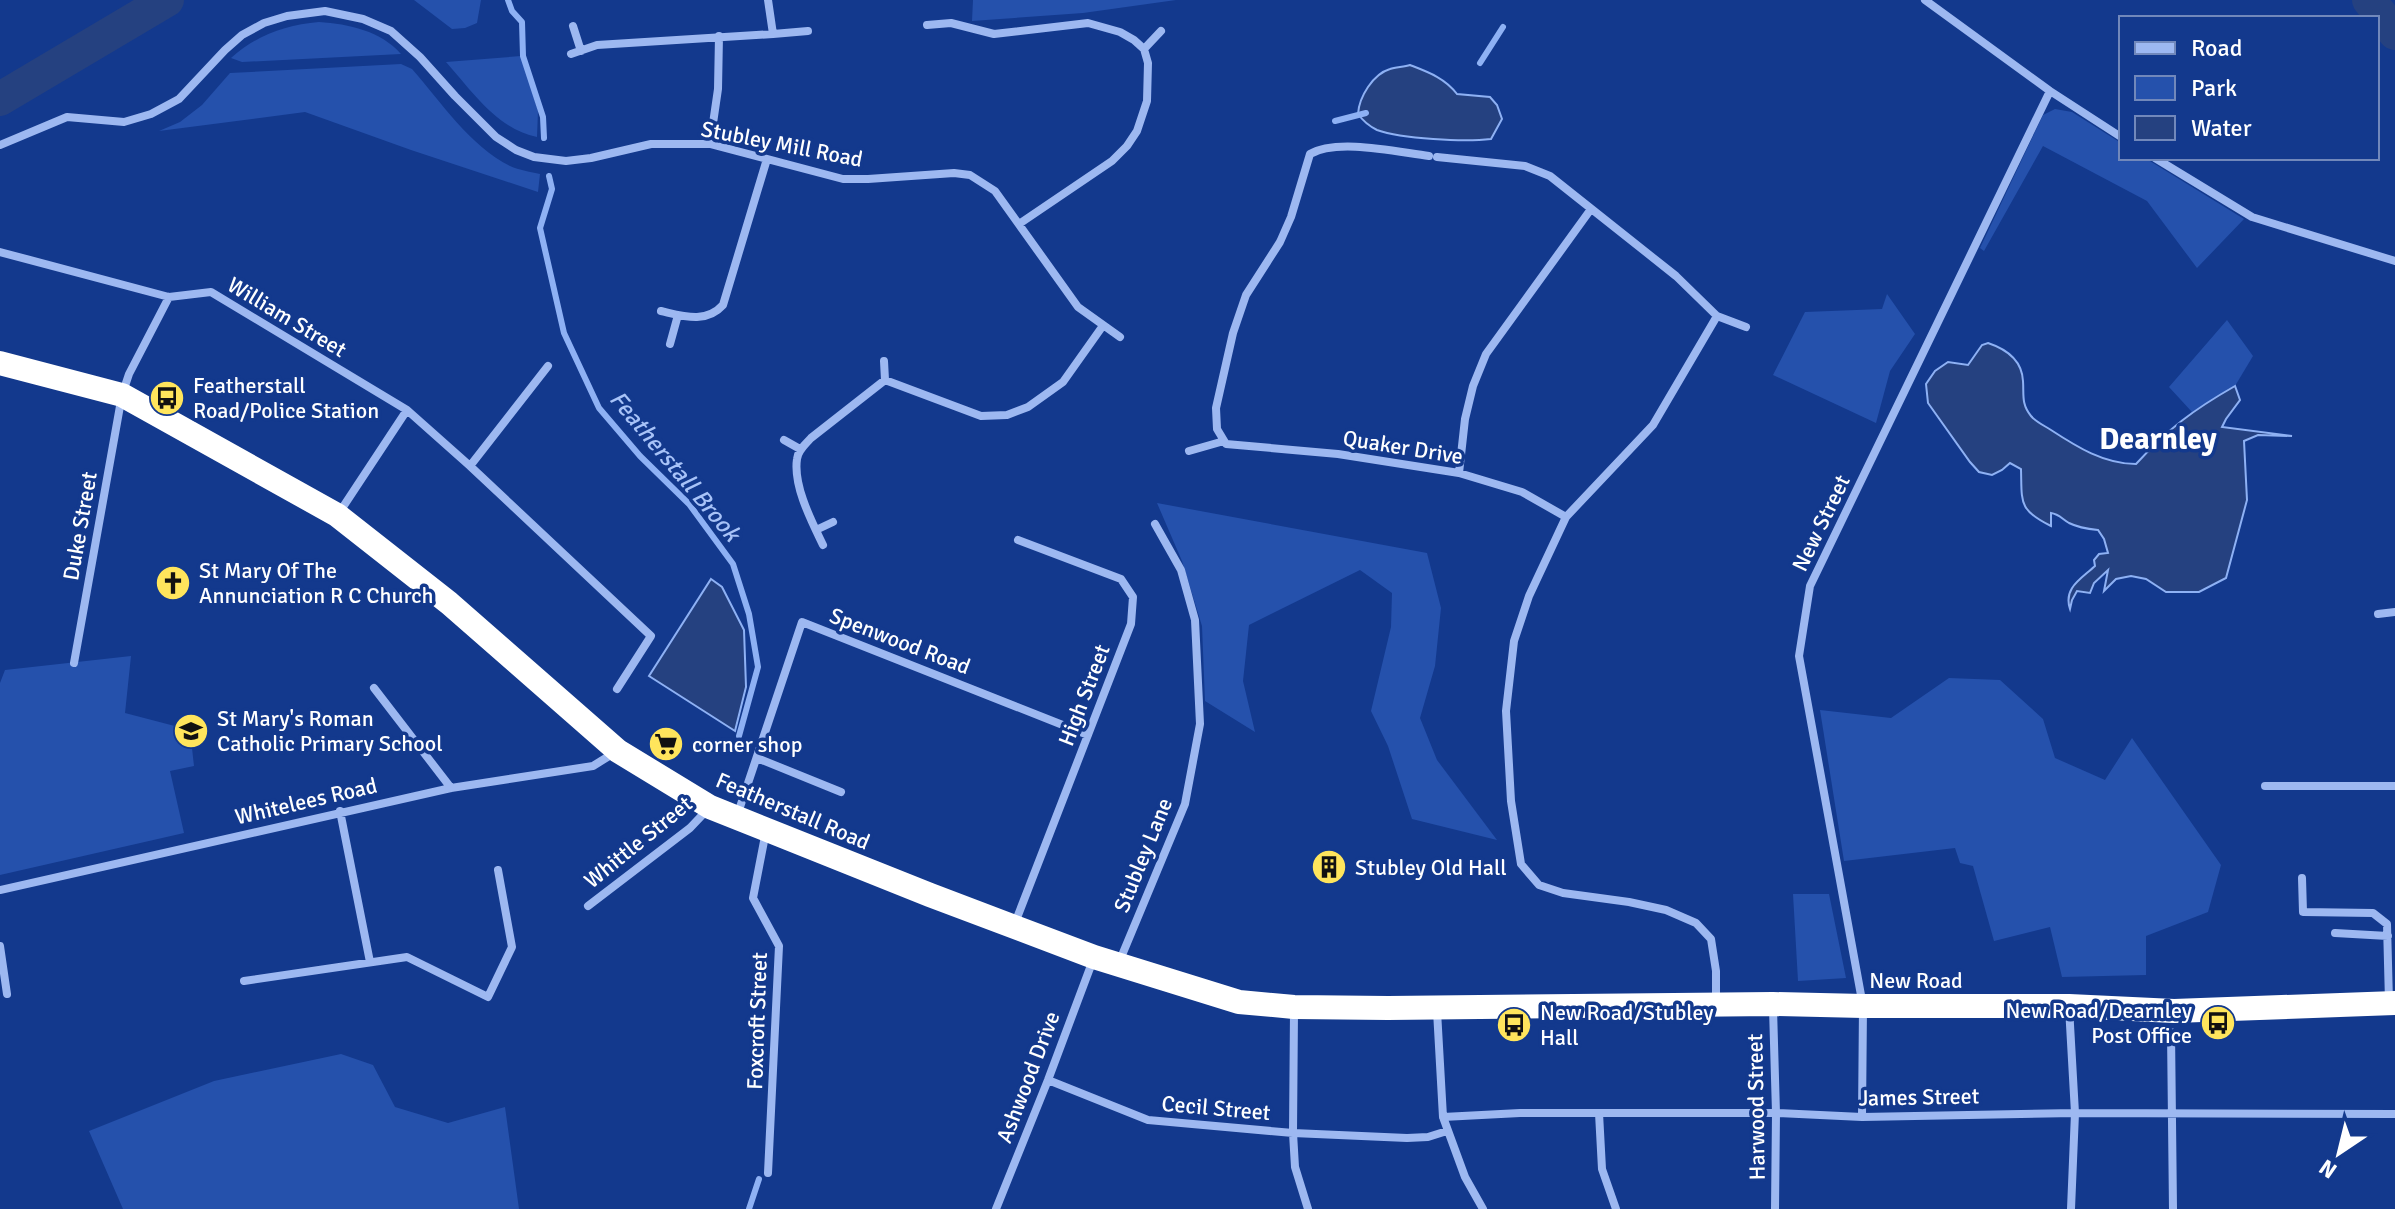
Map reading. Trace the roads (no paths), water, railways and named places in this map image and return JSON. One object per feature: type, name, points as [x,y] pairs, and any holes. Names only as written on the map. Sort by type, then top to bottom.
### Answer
[{"type":"highway","name":"Featherstall Road","points":[[0,363],[122,395],[337,515],[449,603],[618,751],[710,807],[1094,957],[1239,1002],[1294,1007],[1437,1007]]},
{"type":"highway","name":"New Road","points":[[1437,1007],[1773,1004],[2069,1006],[2174,1011],[2392,1003]]},
{"type":"street","points":[[768,0],[773,34]]},
{"type":"street","points":[[1925,0],[2050,91],[2119,136]]},
{"type":"street","name":"Stubley Mill Road","points":[[0,145],[67,117],[124,122],[151,114],[179,99],[242,35],[264,23],[287,16],[325,11],[363,19],[391,31],[496,137],[534,157],[566,161],[651,144],[710,144],[843,179],[954,173],[970,175],[995,191],[1078,307],[1120,337]]},
{"type":"street","points":[[927,25],[951,23],[994,34],[1088,23],[1120,32],[1144,49],[1148,63],[1147,101],[1137,131],[1127,146],[1112,161],[1019,224]]},
{"type":"street","points":[[573,26],[581,51]]},
{"type":"street","points":[[571,54],[597,45],[808,31]]},
{"type":"street","points":[[1144,49],[1161,31]]},
{"type":"street","points":[[710,144],[718,89],[719,36]]},
{"type":"street","name":"New Street","points":[[1862,1117],[1863,1006],[1799,656],[1810,586],[2050,91]]},
{"type":"street","points":[[1189,451],[1225,442],[1217,429],[1216,408],[1233,333],[1246,295],[1280,242],[1310,154],[1320,148],[1341,145],[1525,166],[1550,176],[1676,276],[1717,316],[1746,327]]},
{"type":"street","points":[[661,311],[699,318],[709,316],[723,305],[767,159]]},
{"type":"street","points":[[2158,160],[2252,217],[2395,261]]},
{"type":"street","points":[[1459,473],[1465,419],[1473,386],[1486,354],[1591,209]]},
{"type":"street","name":"William Street","points":[[0,252],[169,297],[211,292],[407,410],[651,636],[617,689]]},
{"type":"street","name":"Duke Street","points":[[74,663],[122,395],[129,374],[169,297]]},
{"type":"street","points":[[670,344],[678,315]]},
{"type":"street","points":[[1716,1004],[1716,971],[1711,939],[1696,923],[1666,910],[1563,893],[1539,885],[1521,864],[1511,801],[1506,711],[1514,641],[1529,596],[1566,517],[1653,425],[1717,316]]},
{"type":"street","points":[[885,380],[981,416],[1007,415],[1043,399],[1063,382],[1102,327]]},
{"type":"street","points":[[884,361],[885,380]]},
{"type":"street","points":[[470,466],[548,366]]},
{"type":"street","points":[[823,545],[801,490],[796,461],[800,449],[885,380]]},
{"type":"street","points":[[337,515],[407,410]]},
{"type":"street","points":[[784,440],[800,449]]},
{"type":"street","name":"Quaker Drive","points":[[1225,442],[1338,454],[1459,473],[1522,492],[1566,517]]},
{"type":"street","points":[[816,530],[833,522]]},
{"type":"street","name":"Stubley Lane","points":[[1118,965],[1185,804],[1200,724],[1195,620],[1181,570],[1155,524]]},
{"type":"street","name":"High Street","points":[[1013,927],[1131,624],[1133,597],[1121,579],[1018,540]]},
{"type":"street","points":[[2378,614],[2395,612]]},
{"type":"street","name":"Spenwood Road","points":[[736,818],[802,622],[1088,735]]},
{"type":"street","points":[[374,688],[451,788]]},
{"type":"street","name":"Whitelees Road","points":[[0,890],[340,811],[451,788],[593,766],[618,751]]},
{"type":"street","points":[[757,758],[841,792]]},
{"type":"street","points":[[2265,786],[2395,786]]},
{"type":"street","name":"Whittle Street","points":[[588,906],[690,828],[710,807]]},
{"type":"street","points":[[340,811],[370,962]]},
{"type":"street","name":"Foxcroft Street","points":[[766,830],[753,898],[779,946],[768,1173]]},
{"type":"street","points":[[244,981],[407,957],[488,997],[512,947],[498,870]]},
{"type":"street","points":[[2302,878],[2303,912],[2373,913],[2387,924],[2392,1003]]},
{"type":"street","points":[[2335,933],[2388,936]]},
{"type":"street","points":[[0,946],[7,994]]},
{"type":"street","name":"Ashwood Drive","points":[[996,1209],[1094,957]]},
{"type":"street","name":"Harwood Street","points":[[1773,1004],[1775,1209]]},
{"type":"street","points":[[2069,1006],[2075,1113],[2071,1209]]},
{"type":"street","points":[[1294,1007],[1295,1167],[1308,1209]]},
{"type":"street","points":[[1437,1007],[1443,1117],[1465,1177],[1483,1209]]},
{"type":"street","points":[[2171,1032],[2173,1209]]},
{"type":"street","name":"Cecil Street","points":[[1048,1080],[1148,1120],[1293,1133],[1407,1138],[1428,1137],[1447,1131]]},
{"type":"street","name":"James Street","points":[[1443,1117],[1520,1113],[1776,1113],[1862,1117],[2075,1113],[2395,1114]]},
{"type":"street","points":[[1599,1113],[1602,1169],[1616,1209]]},
{"type":"water","points":[[1410,65],[1442,80],[1457,94],[1490,97],[1502,119],[1491,139],[1402,136],[1377,130],[1364,121],[1358,114],[1359,107],[1373,81],[1390,69]]},
{"type":"water","points":[[1988,343],[2007,352],[2020,367],[2024,403],[2033,418],[2102,458],[2136,464],[2182,420],[2235,386],[2240,400],[2222,427],[2292,436],[2258,435],[2244,441],[2247,500],[2226,578],[2199,592],[2166,592],[2146,579],[2131,576],[2116,579],[2104,591],[2108,570],[2094,583],[2090,593],[2077,591],[2070,609],[2071,590],[2095,566],[2094,560],[2099,554],[2108,553],[2098,530],[2076,526],[2051,513],[2051,526],[2033,515],[2027,510],[2022,497],[2021,469],[2010,463],[1992,475],[1979,472],[1928,403],[1926,384],[1935,371],[1948,362],[1968,365],[1982,345]]},
{"type":"water","points":[[711,579],[722,587],[744,630],[746,687],[735,731],[649,676]]},
{"type":"waterway","points":[[0,99],[167,0]]},
{"type":"waterway","name":"Featherstall Brook","points":[[508,0],[512,11],[522,22],[523,56],[543,117],[544,138]]},
{"type":"waterway","points":[[2369,0],[2395,33]]},
{"type":"waterway","points":[[1480,63],[1503,27]]},
{"type":"waterway","points":[[1335,121],[1366,113]]},
{"type":"waterway","name":"Featherstall Brook","points":[[549,176],[552,189],[540,228],[564,333],[599,408],[640,456],[689,504],[733,564],[749,614],[758,667],[739,736]]},
{"type":"waterway","name":"Featherstall Brook","points":[[749,1209],[759,1179]]},
{"type":"place","name":"Featherstall Road/Police Station","points":[[167,398]]},
{"type":"place","name":"St Mary Of The Annunciation R C Church","points":[[173,583]]},
{"type":"place","name":"St Mary's Roman Catholic Primary School","points":[[191,731]]},
{"type":"place","name":"corner shop","points":[[666,744]]},
{"type":"place","name":"Stubley Old Hall","points":[[1329,867]]},
{"type":"place","name":"New Road/Dearnley Post Office","points":[[2218,1023]]},
{"type":"place","name":"New Road/Stubley Hall","points":[[1514,1025]]},
{"type":"district","name":"Dearnley","points":[[2158,439]]}]
